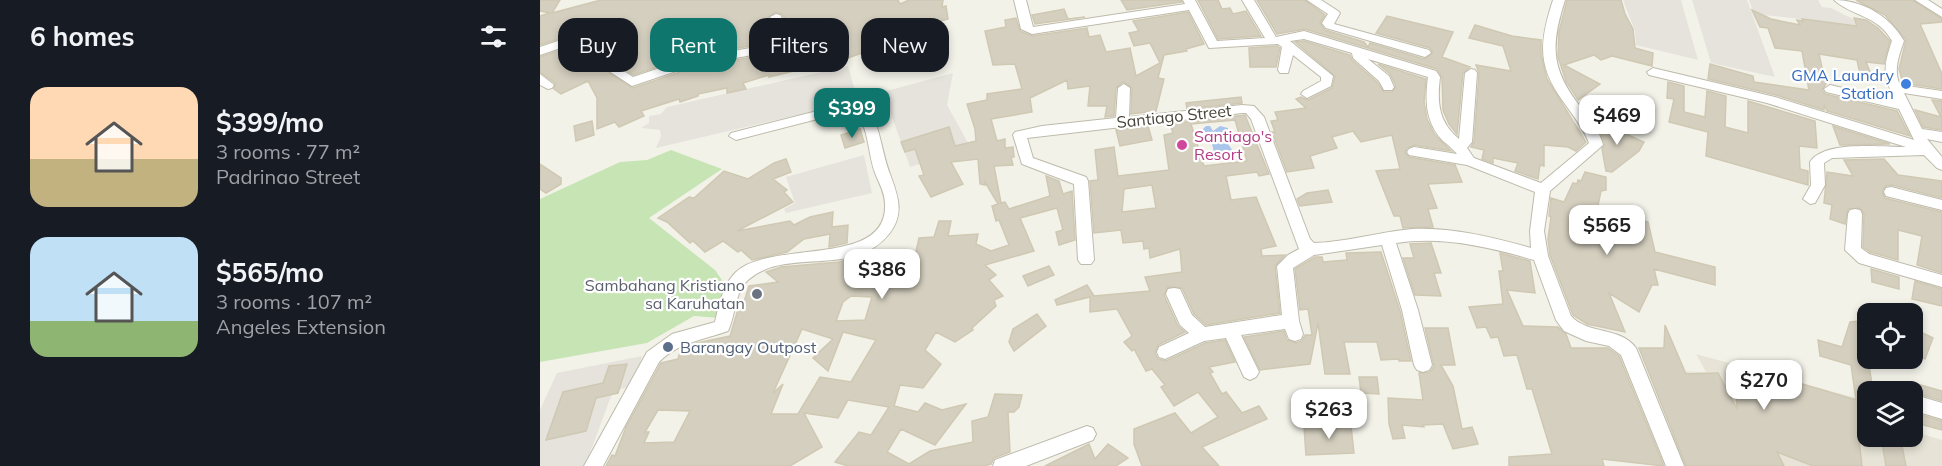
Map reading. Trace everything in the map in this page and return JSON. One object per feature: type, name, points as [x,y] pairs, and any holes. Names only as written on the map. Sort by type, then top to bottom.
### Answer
[{"type":"street","points":[[1020,0],[1028,29],[1038,31],[1190,3],[1213,45],[1280,42],[1304,34],[1431,74],[1434,76],[1431,98],[1433,113],[1446,136],[1459,147],[1468,161]]},
{"type":"street","points":[[1248,0],[1280,42],[1305,57],[1327,76],[1327,83],[1307,94]]},
{"type":"street","points":[[1313,0],[1334,13],[1328,23],[1330,26],[1425,53]]},
{"type":"street","points":[[1559,0],[1549,30],[1548,57],[1552,76],[1565,97],[1586,121],[1596,145],[1543,189],[1537,231],[1540,256],[1566,324],[1571,328],[1616,342],[1627,349],[1634,361],[1675,466]]},
{"type":"street","points":[[1840,0],[1881,21],[1894,31],[1898,40],[1892,59],[1891,79],[1926,149],[1942,165]]},
{"type":"street","points":[[1921,0],[1942,14]]},
{"type":"street","points":[[540,51],[570,41],[632,82],[688,63],[752,51],[790,40],[776,17]]},
{"type":"street","points":[[1280,42],[1284,70]]},
{"type":"street","points":[[1353,51],[1385,80],[1388,87]]},
{"type":"street","points":[[1653,72],[1770,100],[1926,149]]},
{"type":"street","points":[[1459,147],[1466,142],[1471,73]]},
{"type":"street","points":[[1122,122],[1124,88]]},
{"type":"street","points":[[1895,88],[1942,95]]},
{"type":"street","points":[[1830,89],[1904,106]]},
{"type":"street","points":[[593,466],[653,357],[664,344],[679,337],[722,326],[735,285],[744,275],[765,264],[854,250],[883,232],[891,216],[892,199],[886,186],[864,110],[841,109],[736,136]]},
{"type":"street","name":"Santiago Street","points":[[1086,260],[1081,181],[1027,161],[1020,135],[1042,130],[1242,109],[1254,112],[1302,239],[1305,245],[1312,249]]},
{"type":"street","points":[[1918,133],[1942,137]]},
{"type":"street","points":[[1810,199],[1818,185],[1817,162],[1823,156],[1926,149]]},
{"type":"street","points":[[1414,152],[1468,161],[1543,189]]},
{"type":"street","points":[[1891,192],[1942,205]]},
{"type":"street","points":[[1855,214],[1853,250],[1858,254],[1864,258],[1942,281]]},
{"type":"street","points":[[1165,352],[1202,334],[1230,328],[1293,327],[1285,266],[1293,258],[1312,249],[1388,237],[1456,236],[1540,256]]},
{"type":"street","points":[[1388,237],[1410,310],[1423,365]]},
{"type":"street","points":[[1174,294],[1186,320],[1202,334]]},
{"type":"street","points":[[1230,328],[1250,372]]},
{"type":"street","points":[[1923,405],[1942,411]]},
{"type":"street","points":[[1002,466],[1087,434]]},
{"type":"shaded area","points":[[1623,0],[1681,0],[1698,60],[1636,45],[1635,31]]},
{"type":"shaded area","points":[[1692,0],[1747,0],[1775,77],[1711,63]]},
{"type":"shaded area","points":[[1749,0],[1818,0],[1822,7],[1831,8],[1853,19],[1856,25],[1754,14]]},
{"type":"shaded area","points":[[849,70],[858,101],[656,148],[661,136],[660,130],[641,128],[649,123],[649,116],[661,114],[667,107],[822,72],[849,72]]},
{"type":"shaded area","points":[[953,73],[947,105],[971,148],[910,167],[883,92]]},
{"type":"shaded area","points":[[864,155],[872,193],[786,213],[784,209],[795,203],[786,177]]},
{"type":"shaded area","points":[[1696,354],[1857,398],[1857,447],[1923,447],[1923,434],[1942,440],[1942,466],[1668,466],[1657,434],[1697,434],[1671,371],[1706,372]]},
{"type":"shaded area","points":[[642,356],[633,386],[613,391],[585,466],[540,466],[540,410],[557,373]]},
{"type":"green space","points":[[671,150],[722,169],[649,218],[715,270],[726,286],[719,318],[694,316],[647,343],[540,362],[540,199],[620,162],[647,160]]},
{"type":"water","points":[[1206,126],[1210,126],[1213,131],[1220,126],[1228,128],[1228,144],[1233,151],[1232,155],[1215,156],[1212,144],[1207,140],[1210,134],[1203,132]]},
{"type":"building","points":[[540,0],[560,0],[552,13],[601,0],[898,0],[900,4],[909,0],[943,0],[942,7],[946,6],[948,18],[861,18],[861,53],[849,58],[849,18],[785,18],[782,14],[775,12],[768,18],[749,18],[749,46],[737,48],[737,18],[650,18],[650,69],[633,75],[628,72],[638,72],[638,18],[558,18],[558,39],[540,45],[540,16],[550,13],[540,11]]},
{"type":"building","points":[[1121,0],[1181,0],[1182,2],[1127,10]]},
{"type":"building","points":[[1198,0],[1218,0],[1222,9],[1230,8],[1233,14],[1246,11],[1261,36],[1218,39]]},
{"type":"building","points":[[1257,0],[1305,0],[1325,15],[1320,23],[1325,30],[1364,42],[1368,47],[1370,43],[1424,59],[1433,53],[1430,48],[1376,33],[1387,16],[1453,32],[1442,57],[1470,67],[1463,73],[1457,134],[1449,124],[1443,110],[1442,77],[1437,69],[1305,29],[1277,34]]},
{"type":"building","points":[[1567,0],[1621,0],[1633,29],[1635,48],[1653,53],[1652,66],[1612,56],[1601,60],[1594,55],[1564,65],[1600,84],[1578,100],[1566,81],[1558,57],[1559,32]]},
{"type":"building","points":[[1856,0],[1913,0],[1942,19],[1942,22],[1920,24],[1942,74],[1942,89],[1903,83],[1899,69],[1906,40],[1885,15]]},
{"type":"building","points":[[1064,9],[1068,19],[1085,17],[1035,24],[1032,15]]},
{"type":"building","points":[[1752,10],[1771,19],[1800,25],[1797,20],[1803,21],[1802,19],[1857,26],[1854,18],[1866,20],[1878,28],[1890,41],[1884,64],[1866,62],[1874,81],[1861,79],[1857,60],[1819,54],[1824,77],[1829,79],[1822,90],[1825,94],[1897,111],[1910,136],[1827,111],[1824,105],[1824,110],[1776,95],[1708,79],[1710,64],[1753,76],[1754,82],[1809,90],[1802,51],[1775,48],[1768,28],[1760,27]]},
{"type":"building","points":[[1188,12],[1204,44],[1186,49],[1187,51],[1164,55],[1158,78],[1164,79],[1156,111],[1131,114],[1132,88],[1123,82],[1116,88],[1114,116],[1105,117],[1107,106],[1088,106],[1090,86],[1068,89],[1067,80],[1030,98],[1032,112],[991,119],[997,141],[1005,139],[1005,148],[1013,147],[1014,157],[1011,157],[1013,165],[994,166],[1001,203],[1005,202],[1009,209],[1050,196],[1046,176],[1059,181],[1063,194],[1072,191],[1075,240],[1059,245],[1056,232],[1063,230],[1057,208],[1020,218],[1034,251],[985,265],[996,275],[989,280],[1003,296],[994,300],[996,306],[972,328],[973,330],[955,342],[936,332],[925,350],[941,364],[923,388],[900,385],[894,406],[918,412],[925,403],[942,410],[966,404],[935,445],[901,429],[887,452],[909,464],[930,451],[973,442],[972,421],[988,417],[995,394],[1022,395],[1019,407],[1014,412],[1008,412],[1010,452],[994,458],[991,464],[984,466],[848,466],[835,462],[859,432],[871,435],[889,407],[848,400],[838,418],[804,413],[822,447],[790,466],[606,466],[612,455],[615,456],[626,427],[661,363],[678,359],[681,349],[692,344],[730,336],[739,306],[743,305],[749,286],[778,282],[766,272],[781,267],[839,262],[862,256],[855,284],[878,281],[880,273],[912,269],[919,238],[934,237],[939,221],[951,221],[948,236],[978,234],[976,244],[991,251],[1009,245],[999,220],[996,221],[992,206],[998,204],[985,182],[985,185],[980,184],[978,159],[951,162],[963,184],[931,197],[919,176],[924,175],[915,149],[905,152],[901,142],[949,127],[955,146],[976,141],[975,129],[967,104],[987,100],[987,94],[1022,89],[1015,64],[993,65],[985,31],[1006,27],[1005,20],[1016,18],[1020,31],[1032,36],[1087,28],[1089,37],[1100,35],[1106,52],[1130,48],[1136,76],[1160,63],[1150,43],[1134,46],[1129,33],[1139,31],[1133,21]],"holes":[[[851,296],[872,297],[865,320],[836,321],[843,302]],[[802,329],[833,339],[813,358],[828,371],[843,332],[876,340],[851,382],[820,377],[798,414],[771,414],[783,384],[773,393]],[[658,410],[690,411],[674,442],[644,443],[649,432],[645,432]]]},
{"type":"building","points":[[1475,25],[1512,36],[1541,40],[1541,55],[1547,79],[1586,142],[1576,151],[1568,147],[1544,145],[1544,166],[1540,165],[1538,179],[1515,171],[1518,163],[1493,158],[1493,163],[1482,159],[1484,150],[1471,147],[1474,142],[1479,73],[1476,65],[1511,71],[1503,46],[1469,38]]},
{"type":"building","points":[[1304,41],[1350,55],[1352,60],[1377,82],[1384,92],[1392,92],[1396,86],[1390,74],[1378,64],[1426,79],[1424,102],[1427,119],[1435,135],[1451,151],[1414,145],[1407,148],[1405,153],[1409,157],[1455,165],[1462,182],[1428,184],[1437,208],[1428,209],[1433,227],[1403,228],[1400,216],[1394,216],[1376,171],[1400,169],[1392,135],[1361,142],[1353,131],[1332,137],[1337,148],[1310,156],[1314,168],[1287,172],[1272,132],[1275,132],[1271,121],[1278,120],[1275,112],[1306,108],[1296,99],[1301,97],[1308,100],[1332,88],[1335,76],[1295,42]]},
{"type":"building","points":[[1277,46],[1280,48],[1276,67],[1250,67],[1249,48]]},
{"type":"building","points":[[558,51],[558,72],[608,72],[633,88],[680,72],[737,72],[737,60],[749,58],[749,72],[790,72],[769,77],[769,75],[743,83],[746,89],[727,93],[727,88],[698,94],[698,96],[680,102],[679,99],[641,111],[644,116],[619,127],[615,122],[597,129],[597,98],[588,81],[561,94],[554,89],[555,83],[540,72],[540,57]]},
{"type":"building","points":[[1668,82],[1684,86],[1684,112],[1705,117],[1707,91],[1726,96],[1725,127],[1748,133],[1748,101],[1815,121],[1817,148],[1799,146],[1800,169],[1808,171],[1808,185],[1706,156],[1708,132],[1669,122],[1674,99],[1667,98]]},
{"type":"building","points":[[1241,97],[1242,103],[1187,109],[1186,103]]},
{"type":"building","points":[[1932,100],[1942,101],[1942,130],[1923,127],[1915,110],[1941,117]]},
{"type":"building","points":[[1245,115],[1269,174],[1259,176],[1257,172],[1226,176],[1231,200],[1256,197],[1276,246],[1261,249],[1262,256],[1285,255],[1275,266],[1280,313],[1206,325],[1194,314],[1182,288],[1168,287],[1164,295],[1178,326],[1185,332],[1158,345],[1155,353],[1158,359],[1166,361],[1205,343],[1225,340],[1235,362],[1209,367],[1213,372],[1210,373],[1222,394],[1226,392],[1242,413],[1259,406],[1267,419],[1202,447],[1219,466],[1142,466],[1134,444],[1134,429],[1175,413],[1191,433],[1218,417],[1198,392],[1174,406],[1161,387],[1165,385],[1152,369],[1146,371],[1134,349],[1132,351],[1124,342],[1132,336],[1117,309],[1090,312],[1090,297],[1057,305],[1055,300],[1087,285],[1094,296],[1150,291],[1145,277],[1182,272],[1180,249],[1150,258],[1149,248],[1144,249],[1143,241],[1123,243],[1121,230],[1094,233],[1090,181],[1098,180],[1095,150],[1114,147],[1118,176],[1169,170],[1164,135],[1173,133],[1170,124]],"holes":[[[1235,120],[1247,161],[1204,166],[1191,124]],[[1152,185],[1156,208],[1122,212],[1124,189]]]},
{"type":"building","points":[[592,121],[594,135],[576,141],[574,126]]},
{"type":"building","points":[[1611,121],[1606,125],[1644,142],[1639,151],[1612,172],[1606,171],[1602,149],[1605,144],[1594,122]]},
{"type":"building","points":[[1148,126],[1152,140],[1120,146],[1116,130]]},
{"type":"building","points":[[1833,126],[1890,144],[1840,145]]},
{"type":"building","points":[[860,129],[864,142],[845,148],[841,135]]},
{"type":"building","points":[[786,159],[791,172],[773,179],[787,190],[784,192],[793,202],[737,231],[790,221],[794,225],[810,217],[833,212],[832,227],[848,225],[847,243],[829,247],[830,234],[804,239],[787,252],[752,260],[741,250],[738,252],[723,241],[705,252],[693,241],[690,243],[667,222],[658,218],[689,197],[694,198],[724,171],[748,179],[774,163]]},
{"type":"building","points":[[1884,159],[1898,175],[1942,181],[1942,198],[1892,185],[1886,186],[1882,191],[1885,198],[1942,212],[1942,273],[1917,265],[1922,236],[1898,230],[1898,260],[1870,252],[1863,247],[1864,214],[1860,208],[1848,209],[1845,224],[1830,219],[1832,205],[1824,203],[1827,172],[1853,176],[1844,160]]},
{"type":"building","points":[[540,164],[561,178],[561,184],[546,193],[540,189]]},
{"type":"building","points":[[1585,172],[1606,177],[1606,190],[1601,191],[1597,210],[1623,215],[1623,218],[1648,222],[1655,252],[1715,267],[1715,285],[1654,269],[1658,285],[1652,285],[1639,312],[1609,293],[1625,332],[1587,324],[1573,315],[1550,255],[1548,239],[1551,217],[1549,216],[1551,198],[1564,202],[1573,183],[1577,184],[1578,180],[1581,181]]},
{"type":"building","points":[[1328,190],[1332,202],[1300,206],[1297,199],[1307,193]]},
{"type":"building","points":[[1431,243],[1441,273],[1434,273],[1441,296],[1415,295],[1403,258],[1414,258],[1410,244]]},
{"type":"building","points":[[1381,252],[1400,311],[1411,361],[1381,360],[1377,342],[1344,342],[1350,374],[1325,374],[1318,323],[1310,364],[1260,370],[1244,337],[1284,331],[1287,340],[1296,343],[1302,341],[1305,335],[1312,335],[1308,309],[1300,310],[1295,269],[1315,257],[1322,257],[1323,262],[1347,260],[1346,253]]},
{"type":"building","points":[[1500,253],[1530,261],[1535,293],[1507,290],[1523,326],[1558,327],[1566,334],[1571,348],[1608,348],[1619,356],[1664,466],[1602,459],[1604,466],[1509,466],[1509,457],[1552,454],[1532,389],[1527,389],[1517,355],[1504,356],[1498,337],[1491,338],[1486,327],[1477,328],[1469,307],[1503,304],[1499,271],[1503,271]]},
{"type":"building","points":[[1049,266],[1054,275],[1028,286],[1023,276]]},
{"type":"building","points":[[1871,269],[1899,277],[1899,289],[1872,282]]},
{"type":"building","points":[[1915,281],[1942,289],[1942,306],[1912,299]]},
{"type":"building","points":[[1037,314],[1046,326],[1014,351],[1009,342],[1013,329]]},
{"type":"building","points":[[1857,321],[1857,369],[1870,369],[1871,381],[1857,381],[1857,447],[1860,447],[1862,466],[1813,466],[1777,452],[1784,466],[1686,466],[1639,348],[1664,348],[1665,325],[1686,374],[1718,373],[1737,409],[1735,364],[1856,400],[1851,365],[1820,356],[1818,340],[1842,347],[1850,322]]},
{"type":"building","points":[[1425,328],[1448,328],[1455,365],[1441,365],[1453,386],[1462,429],[1472,427],[1478,444],[1453,449],[1443,424],[1423,425],[1424,427],[1402,425],[1405,438],[1393,439],[1389,424],[1388,398],[1423,400],[1419,373],[1430,372],[1434,366]]},
{"type":"building","points":[[1923,333],[1933,338],[1925,359],[1923,358]]},
{"type":"building","points":[[627,364],[618,393],[596,398],[586,431],[546,440],[563,392],[603,383],[609,366]]},
{"type":"building","points":[[1359,377],[1377,377],[1379,394],[1361,393]]},
{"type":"building","points":[[1923,386],[1942,391],[1942,401],[1923,395]]},
{"type":"building","points":[[1923,415],[1942,421],[1942,430],[1923,425]]},
{"type":"building","points":[[1351,426],[1354,453],[1306,455],[1304,427]]},
{"type":"building","points":[[1089,444],[1095,459],[1108,444],[1128,458],[1116,466],[1045,466]]},
{"type":"building","points":[[1883,447],[1902,447],[1906,466],[1886,466]]},
{"type":"place","name":"GMA Laundry Station","points":[[1906,84]]},
{"type":"place","name":"Santiago's Resort","points":[[1182,145]]},
{"type":"place","name":"Sambahang Kristiano sa Karuhatan","points":[[757,294]]},
{"type":"place","name":"Barangay Outpost","points":[[668,347]]}]
